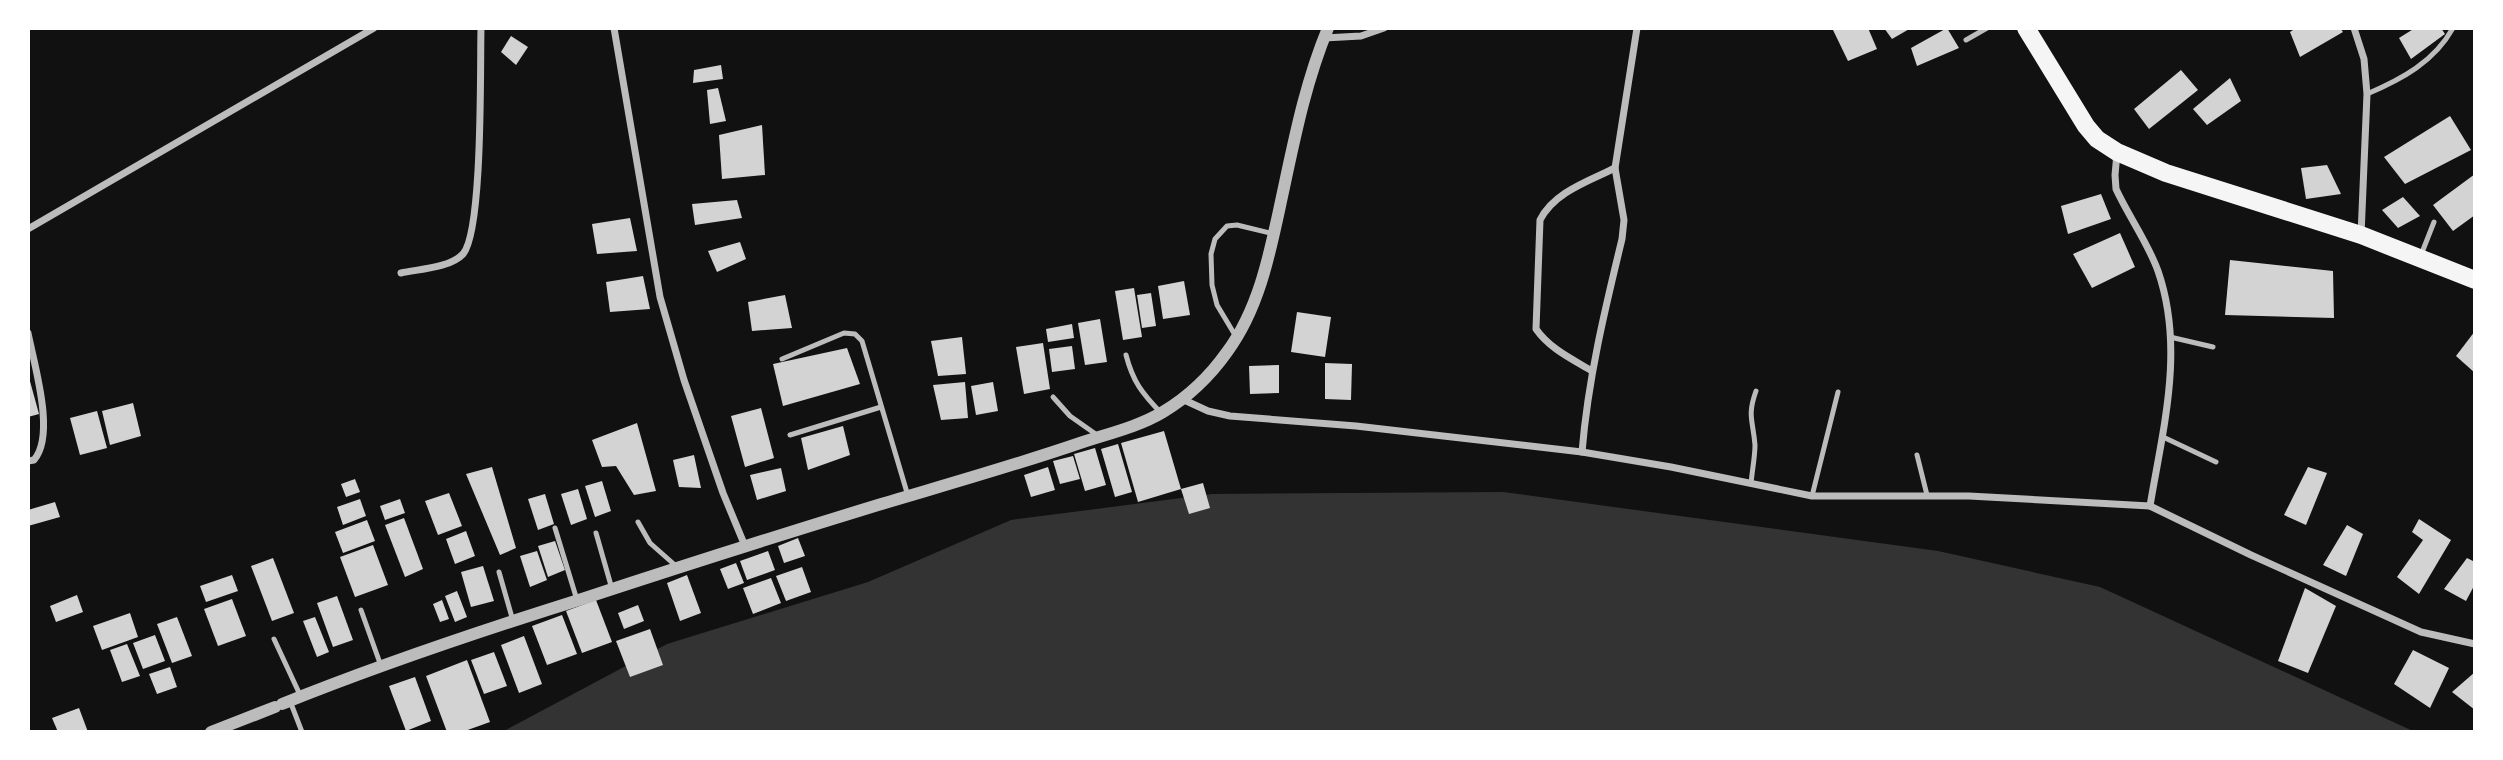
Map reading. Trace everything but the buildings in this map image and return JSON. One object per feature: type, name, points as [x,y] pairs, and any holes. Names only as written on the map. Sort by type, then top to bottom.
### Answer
[{"type":"main road","points":[[2026,28],[2085,126],[2097,139],[2117,152],[2166,173],[2361,235],[2475,280]]},
{"type":"street","points":[[28,229],[374,28]]},
{"type":"street","points":[[401,273],[451,262],[462,255],[468,246],[474,227],[477,186],[481,28]]},
{"type":"street","points":[[614,28],[660,297],[684,380],[723,493],[745,546]]},
{"type":"street","points":[[211,732],[381,666],[513,621],[1100,436],[1161,413],[1182,399],[1216,366],[1237,338],[1262,280],[1303,100],[1326,33],[1361,37],[1384,28]]},
{"type":"street","points":[[1582,452],[1592,371],[1622,239],[1624,220],[1615,167],[1637,28]]},
{"type":"street","points":[[2354,28],[2364,59],[2367,94],[2361,235]]},
{"type":"street","points":[[2117,152],[2116,189],[2158,270],[2172,356],[2169,397],[2150,506]]},
{"type":"street","points":[[1592,371],[1557,350],[1536,330],[1540,220],[1545,210],[1561,195],[1615,167]]},
{"type":"street","points":[[28,333],[44,426],[42,447],[34,460],[28,461]]},
{"type":"street","points":[[1182,399],[1208,411],[1230,416],[1356,426],[1582,452],[1812,496],[1927,495],[2150,506],[2421,632],[2475,644]]},
{"type":"lane","points":[[1966,40],[1987,28]]},
{"type":"lane","points":[[2367,94],[2399,80],[2435,54],[2454,28]]},
{"type":"lane","points":[[2420,258],[2434,222]]},
{"type":"lane","points":[[1237,338],[1217,305],[1212,285],[1211,254],[1215,239],[1227,226],[1237,225],[1274,234]]},
{"type":"lane","points":[[782,359],[844,333],[855,334],[862,341],[908,496]]},
{"type":"lane","points":[[2170,337],[2213,347]]},
{"type":"lane","points":[[1126,355],[1140,391],[1161,413]]},
{"type":"lane","points":[[1751,484],[1755,447],[1750,407],[1756,391]]},
{"type":"lane","points":[[1812,496],[1838,392]]},
{"type":"lane","points":[[1053,397],[1070,416],[1100,436]]},
{"type":"lane","points":[[790,435],[881,407]]},
{"type":"lane","points":[[2163,437],[2216,462]]},
{"type":"lane","points":[[1917,456],[1927,495]]},
{"type":"lane","points":[[638,522],[650,542],[678,568]]},
{"type":"lane","points":[[555,528],[577,600]]},
{"type":"lane","points":[[596,533],[612,589]]},
{"type":"lane","points":[[499,572],[513,621]]},
{"type":"lane","points":[[361,610],[381,666]]},
{"type":"lane","points":[[274,639],[287,702],[302,732]]},
{"type":"shaded area","points":[[1503,492],[1938,551],[2100,587],[2415,732],[502,732],[667,644],[868,582],[1011,520],[1212,494]]}]
